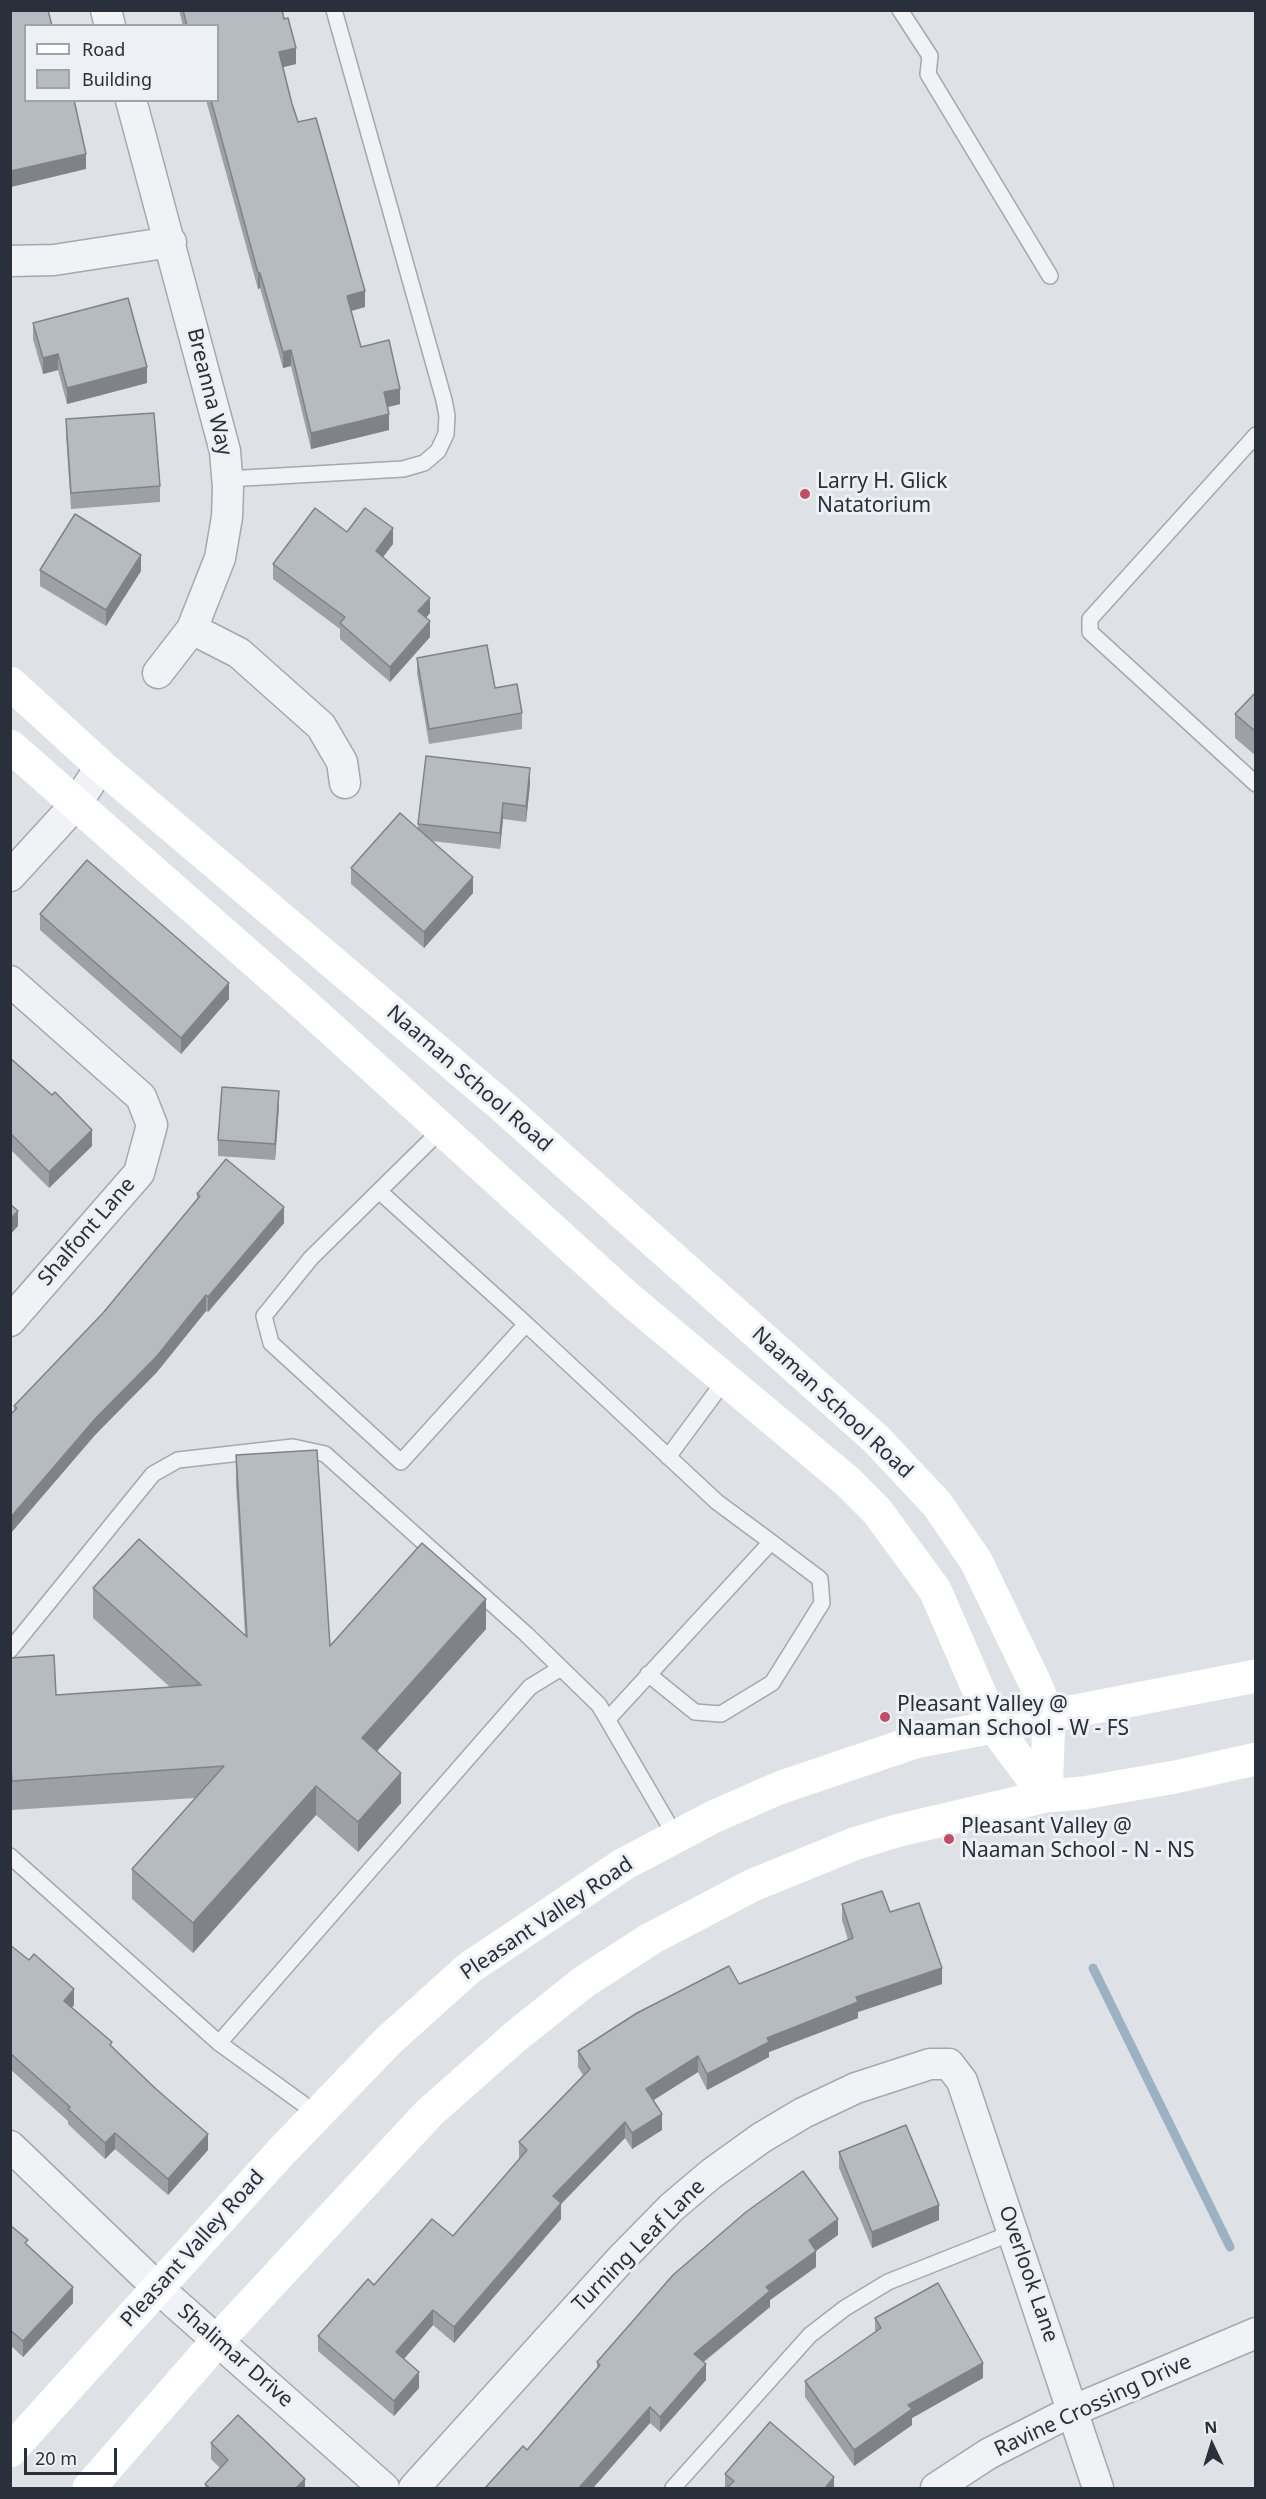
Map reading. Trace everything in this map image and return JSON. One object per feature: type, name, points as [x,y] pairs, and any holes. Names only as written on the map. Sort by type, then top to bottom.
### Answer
[{"type":"main road","name":"Naaman School Road","points":[[10,683],[101,766],[501,1105],[876,1439],[937,1504],[976,1561],[1035,1683],[1049,1718],[1046,1796]]},
{"type":"main road","points":[[10,746],[442,1129],[629,1299],[847,1481],[877,1511],[935,1590],[995,1728],[1046,1796]]},
{"type":"main road","name":"Pleasant Valley Road","points":[[10,2451],[317,2114],[388,2041],[470,1968],[624,1864],[779,1788],[915,1742],[1049,1718],[1256,1676]]},
{"type":"main road","points":[[88,2488],[218,2340],[429,2113],[516,2036],[585,1981],[652,1938],[753,1885],[854,1844],[1046,1796],[1083,1793],[1175,1777],[1256,1759]]},
{"type":"street","name":"Breanna Way","points":[[132,102],[171,242],[225,451],[227,479],[228,517],[220,558],[192,629],[158,673]]},
{"type":"street","points":[[10,261],[54,261],[171,242]]},
{"type":"street","points":[[192,629],[239,653],[321,726],[342,762],[345,783]]},
{"type":"street","points":[[10,876],[76,804],[101,766]]},
{"type":"street","name":"Shalfont Lane","points":[[10,981],[141,1097],[152,1125],[139,1173],[10,1321]]},
{"type":"street","name":"Turning Leaf Lane","points":[[414,2488],[620,2260],[672,2207],[711,2174],[762,2138],[803,2113],[856,2088],[930,2064],[948,2064]]},
{"type":"street","name":"Overlook Lane","points":[[948,2064],[962,2081],[1098,2488]]},
{"type":"street","name":"Shalimar Drive","points":[[10,2146],[159,2289],[384,2488]]},
{"type":"street","name":"Ravine Crossing Drive","points":[[936,2488],[988,2454],[1072,2411],[1256,2332]]},
{"type":"lane","points":[[227,479],[403,469],[424,463],[438,451],[446,434],[447,416],[444,400],[334,10]]},
{"type":"lane","points":[[900,10],[930,56],[928,74],[1050,276]]},
{"type":"lane","points":[[1256,435],[1090,619],[1089,632],[1256,784]]},
{"type":"lane","points":[[442,1129],[310,1258],[264,1316],[271,1343],[401,1462],[526,1323]]},
{"type":"lane","points":[[379,1191],[526,1323],[717,1502],[820,1579],[822,1603],[772,1683],[722,1714],[695,1712],[648,1674]]},
{"type":"lane","points":[[668,1456],[725,1380]]},
{"type":"lane","points":[[10,1650],[153,1474],[178,1460],[293,1447],[325,1454],[599,1705],[676,1837]]},
{"type":"lane","points":[[608,1719],[771,1542]]},
{"type":"lane","points":[[219,2043],[530,1687],[561,1668]]},
{"type":"lane","points":[[10,1856],[219,2043],[317,2114]]},
{"type":"lane","points":[[673,2488],[810,2335],[845,2308],[888,2282],[1014,2232]]},
{"type":"building","points":[[10,10],[48,10],[52,24],[24,24],[24,102],[74,102],[86,154],[11,171]]},
{"type":"building","points":[[183,10],[282,10],[284,19],[288,18],[296,48],[279,52],[298,122],[316,118],[365,291],[347,296],[361,347],[389,340],[400,389],[384,392],[389,414],[311,433],[291,350],[283,352],[260,273],[258,273],[212,102],[219,102],[219,24],[186,24]]},
{"type":"building","points":[[128,298],[147,367],[67,388],[58,354],[43,358],[33,323]]},
{"type":"building","points":[[154,413],[160,486],[71,493],[66,419]]},
{"type":"building","points":[[315,508],[347,532],[365,508],[393,528],[376,551],[430,598],[418,611],[430,621],[390,667],[340,623],[345,617],[273,564]]},
{"type":"building","points":[[75,514],[141,555],[106,610],[40,570]]},
{"type":"building","points":[[487,645],[495,688],[517,684],[522,713],[429,729],[417,658]]},
{"type":"building","points":[[1256,692],[1256,732],[1235,714]]},
{"type":"building","points":[[426,756],[530,768],[526,806],[503,803],[500,833],[418,824]]},
{"type":"building","points":[[400,813],[473,877],[424,932],[351,868]]},
{"type":"building","points":[[87,860],[229,983],[181,1038],[40,914]]},
{"type":"building","points":[[10,1058],[52,1095],[55,1092],[92,1130],[49,1172],[10,1133]]},
{"type":"building","points":[[222,1087],[279,1091],[275,1144],[218,1140]]},
{"type":"building","points":[[226,1159],[284,1207],[208,1297],[206,1295],[157,1356],[95,1419],[10,1518],[10,1415],[17,1408],[14,1406],[103,1313],[200,1196],[197,1194]]},
{"type":"building","points":[[10,1204],[18,1211],[10,1219]]},
{"type":"building","points":[[317,1450],[330,1646],[422,1543],[486,1599],[362,1738],[401,1773],[358,1822],[316,1786],[193,1923],[132,1869],[224,1766],[12,1781],[10,1658],[54,1655],[56,1695],[201,1685],[93,1588],[139,1539],[247,1637],[236,1455]]},
{"type":"building","points":[[882,1891],[890,1912],[919,1903],[942,1968],[856,1997],[858,2002],[767,2038],[769,2042],[707,2074],[698,2056],[646,2089],[662,2114],[632,2133],[625,2122],[553,2196],[561,2203],[454,2327],[433,2310],[396,2352],[419,2372],[394,2401],[318,2336],[368,2279],[374,2285],[432,2219],[453,2236],[527,2150],[519,2142],[590,2069],[578,2051],[637,2013],[729,1966],[739,1984],[853,1938],[842,1904]]},
{"type":"building","points":[[10,1945],[29,1960],[34,1954],[74,1989],[64,2001],[112,2042],[110,2045],[208,2134],[168,2179],[115,2133],[105,2143],[68,2109],[70,2107],[10,2053]]},
{"type":"building","points":[[906,2125],[939,2205],[872,2232],[839,2152]]},
{"type":"building","points":[[803,2171],[838,2219],[809,2240],[816,2251],[766,2287],[770,2291],[694,2354],[706,2364],[660,2417],[650,2407],[579,2488],[485,2488],[523,2446],[527,2450],[600,2365],[597,2362],[673,2275],[746,2212]]},
{"type":"building","points":[[10,2225],[28,2240],[25,2243],[73,2287],[23,2341],[10,2330]]},
{"type":"building","points":[[938,2283],[983,2363],[908,2405],[912,2409],[854,2450],[805,2381],[881,2328],[875,2318]]},
{"type":"building","points":[[238,2415],[305,2479],[296,2488],[210,2488],[205,2484],[228,2460],[211,2443]]},
{"type":"building","points":[[770,2422],[834,2477],[825,2488],[727,2488],[734,2481],[725,2474]]},
{"type":"waterway","points":[[1093,1968],[1230,2247]]},
{"type":"place","name":"Larry H. Glick Natatorium","points":[[805,494]]},
{"type":"place","name":"Pleasant Valley @ Naaman School - W - FS","points":[[885,1717]]},
{"type":"place","name":"Pleasant Valley @ Naaman School - N - NS","points":[[949,1839]]}]
